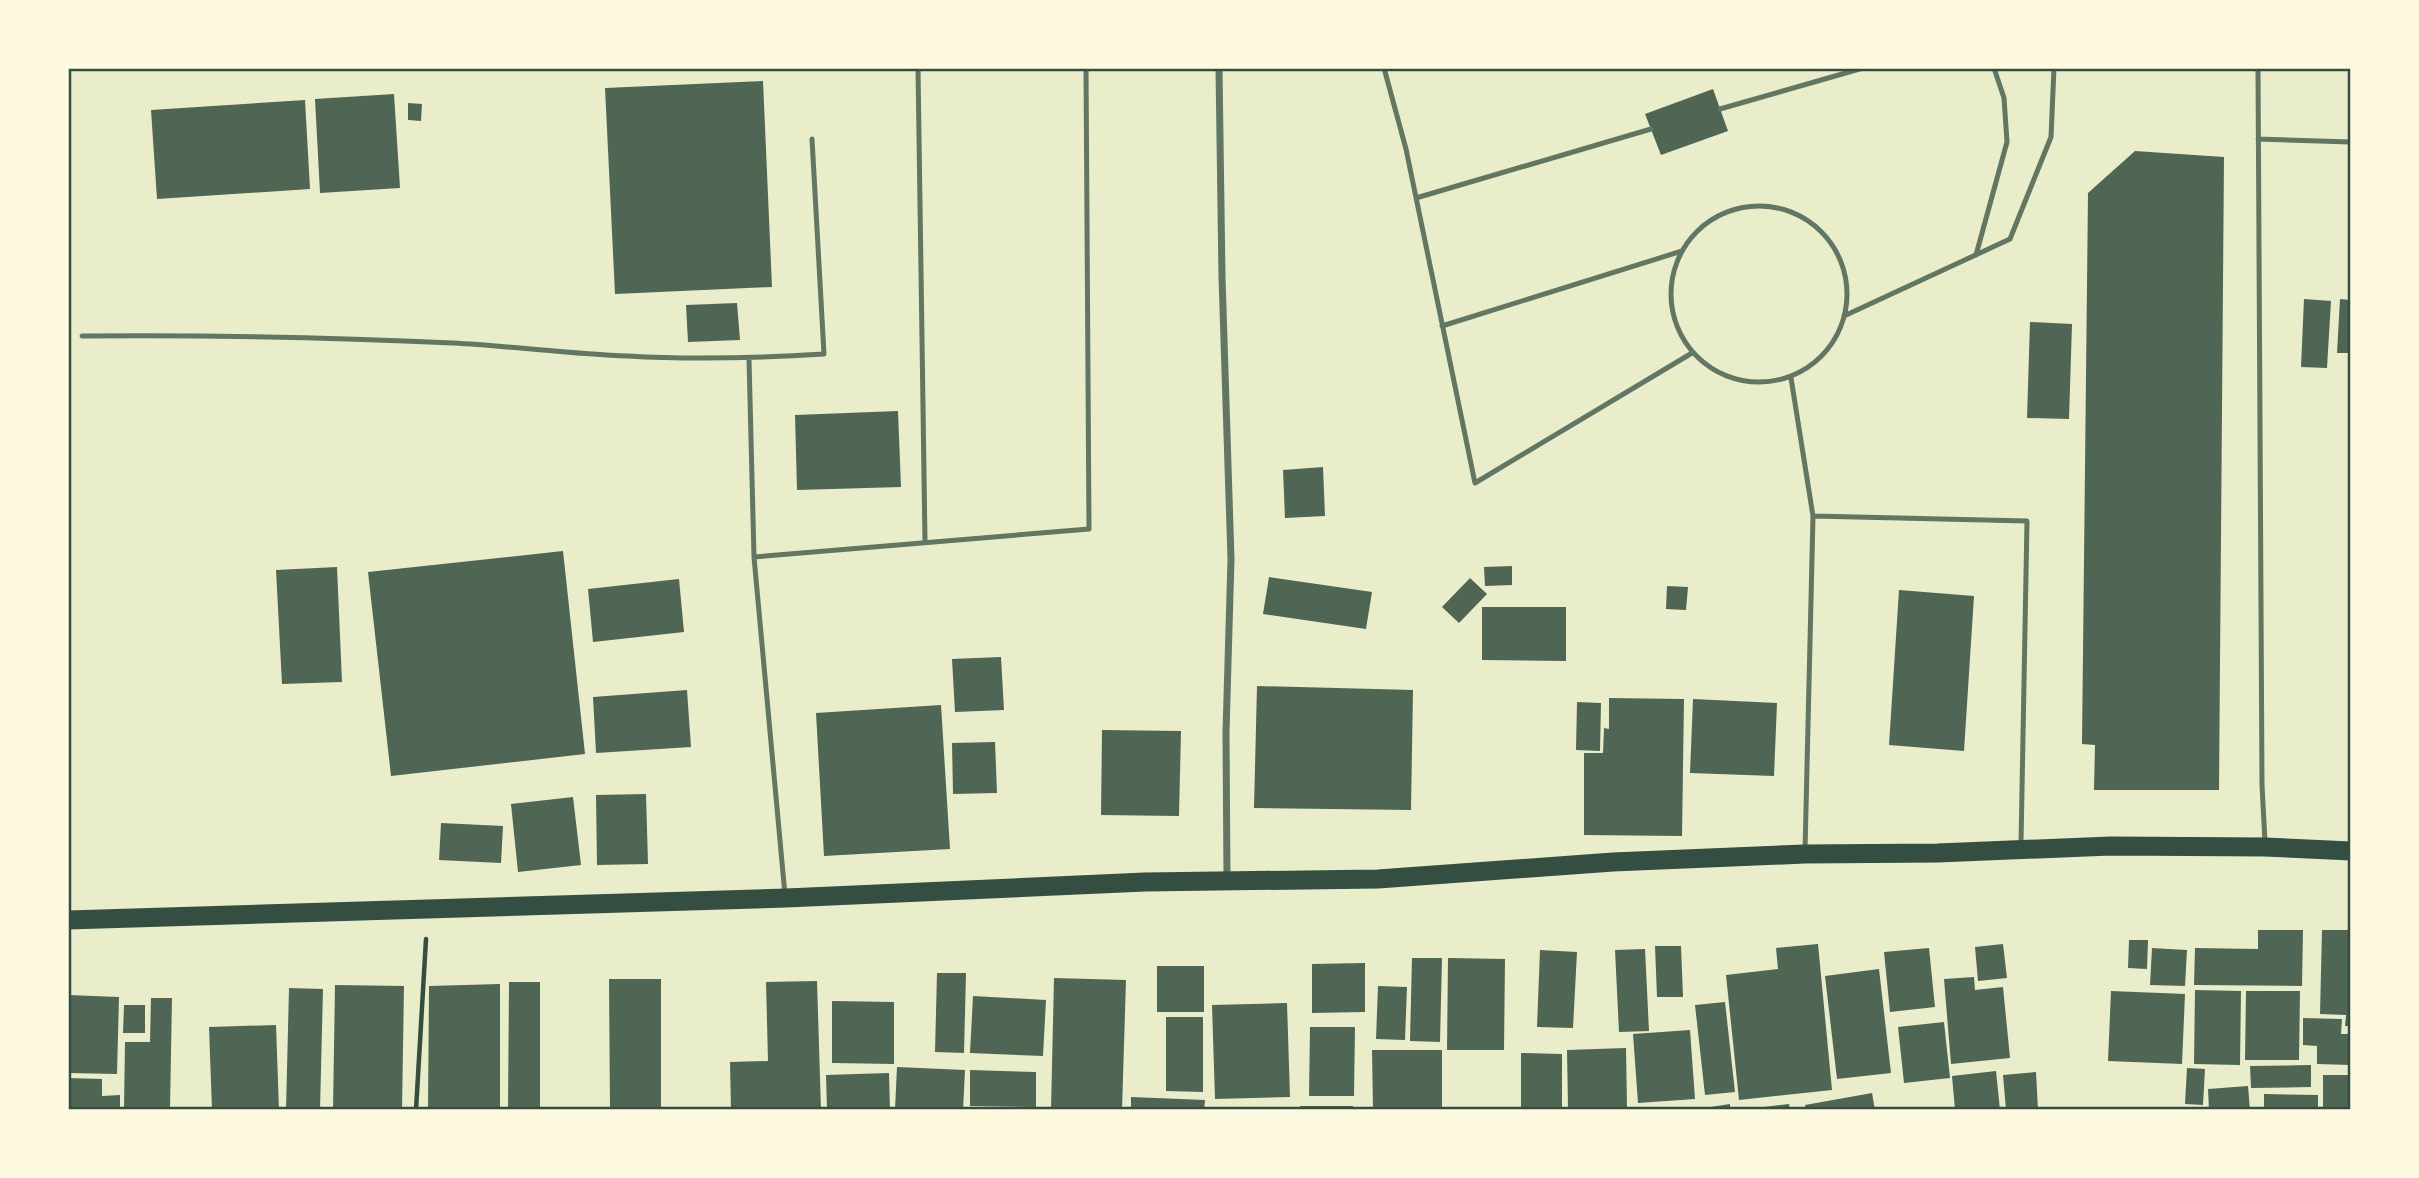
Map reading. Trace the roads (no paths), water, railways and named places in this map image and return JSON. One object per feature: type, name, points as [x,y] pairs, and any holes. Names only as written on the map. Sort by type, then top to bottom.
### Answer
[{"type":"highway","points":[[68,920],[786,898],[1144,882],[1378,878],[1613,862],[1805,854],[2021,851],[2110,846],[2265,847],[2351,851]]},
{"type":"street","points":[[1219,68],[1231,559],[1226,732],[1227,882]]},
{"type":"lane","points":[[918,68],[925,542]]},
{"type":"lane","points":[[754,557],[1088,528],[1086,68]]},
{"type":"lane","points":[[1384,68],[1406,149],[1475,483],[1692,353]]},
{"type":"lane","points":[[1720,109],[1863,68]]},
{"type":"lane","points":[[1976,255],[2007,142],[2004,97],[1994,68]]},
{"type":"lane","points":[[1844,316],[2010,239],[2051,137],[2054,68]]},
{"type":"lane","points":[[2258,68],[2262,785],[2265,847]]},
{"type":"lane","points":[[1416,198],[1651,128]]},
{"type":"lane","points":[[82,336],[267,335],[506,346],[627,356],[749,359],[824,354],[812,139]]},
{"type":"lane","points":[[2258,139],[2351,142]]},
{"type":"lane","points":[[1772,206],[1811,222],[1827,237],[1838,255],[1845,275],[1847,296],[1844,316],[1837,337],[1825,354],[1809,368],[1791,377],[1771,382],[1749,383],[1728,378],[1709,368],[1692,353],[1679,335],[1672,314],[1670,292],[1673,271],[1682,251],[1695,234],[1711,220],[1730,210],[1772,206]]},
{"type":"lane","points":[[1442,326],[1682,251]]},
{"type":"lane","points":[[749,359],[754,557],[786,898]]},
{"type":"lane","points":[[1791,377],[1813,516],[1805,854]]},
{"type":"lane","points":[[1813,516],[2027,522],[2021,851]]}]
